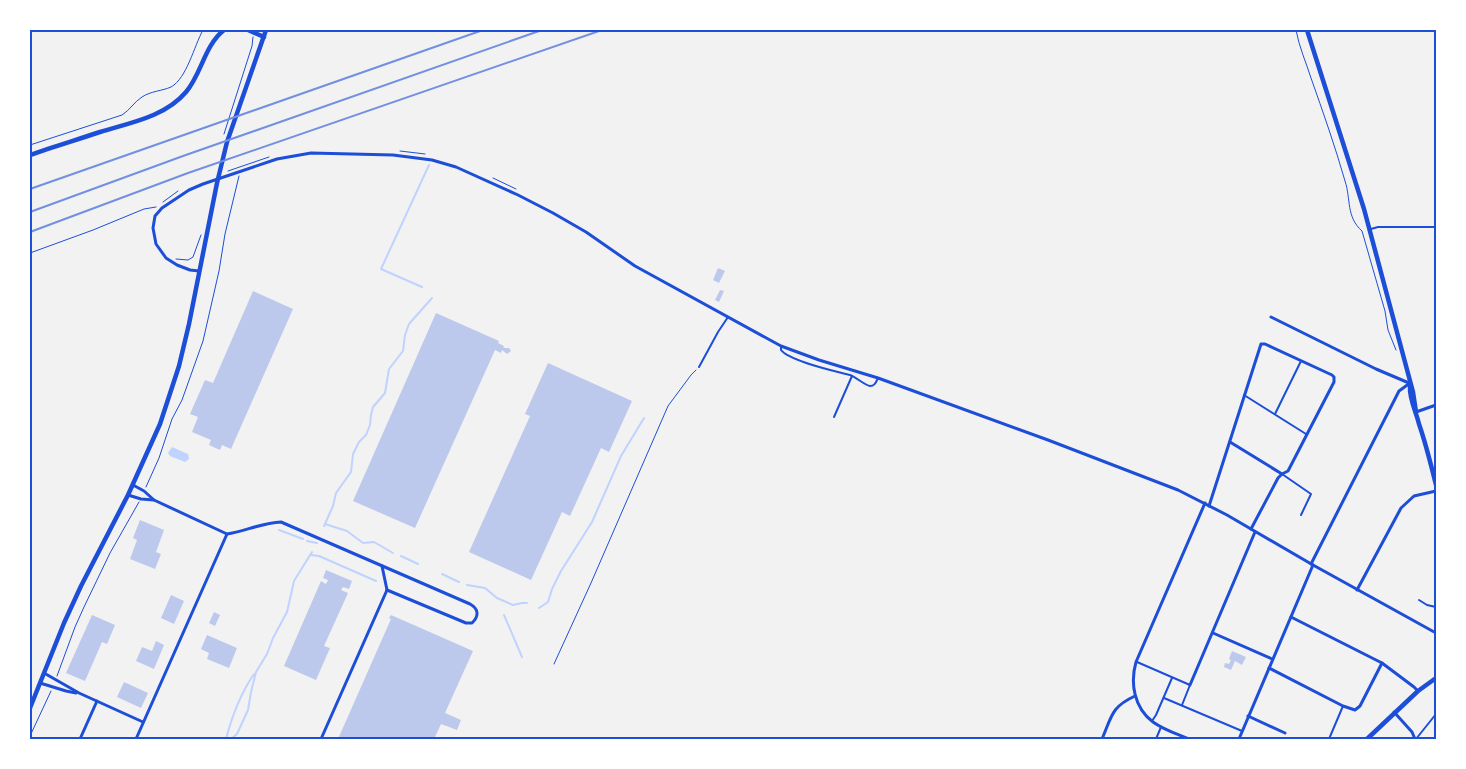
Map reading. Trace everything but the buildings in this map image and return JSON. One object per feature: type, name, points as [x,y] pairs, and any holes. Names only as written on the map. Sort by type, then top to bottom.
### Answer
[{"type":"street","points":[[30,155],[147,117],[171,105],[186,92],[208,49],[218,34],[224,30]]},
{"type":"street","points":[[30,708],[80,586],[133,485],[157,430],[176,374],[189,324],[217,184],[237,111],[265,32],[255,33],[248,30]]},
{"type":"street","points":[[1307,30],[1369,229],[1436,485]]},
{"type":"street","points":[[199,271],[174,264],[166,258],[154,240],[155,216],[160,210],[189,190],[277,159],[310,153],[393,155],[432,160],[456,167],[553,213],[586,232],[635,266],[781,346],[878,378],[1178,490],[1436,633]]},
{"type":"street","points":[[1271,317],[1376,369],[1410,383]]},
{"type":"street","points":[[1190,685],[1213,633],[1253,530],[1278,478],[1288,471],[1334,382],[1332,375],[1265,344],[1261,344],[1209,506]]},
{"type":"street","points":[[1239,739],[1312,565],[1399,391],[1410,383]]},
{"type":"street","points":[[1416,412],[1436,405]]},
{"type":"street","points":[[1230,442],[1282,474]]},
{"type":"street","points":[[133,485],[144,491],[154,500],[227,534],[281,522],[470,604],[475,607],[478,613],[472,623],[466,623],[387,590]]},
{"type":"street","points":[[1358,590],[1401,508],[1414,496],[1436,490]]},
{"type":"street","points":[[128,495],[154,500]]},
{"type":"street","points":[[1189,739],[1183,738],[1152,721],[1141,709],[1136,696],[1133,678],[1136,662],[1205,504]]},
{"type":"street","points":[[136,739],[227,534]]},
{"type":"street","points":[[321,739],[387,590],[382,565]]},
{"type":"street","points":[[1291,617],[1382,663],[1418,691]]},
{"type":"street","points":[[1213,633],[1272,659]]},
{"type":"street","points":[[1269,668],[1343,706],[1355,710],[1360,706],[1382,663]]},
{"type":"street","points":[[44,673],[79,693],[143,722]]},
{"type":"street","points":[[1367,739],[1394,712],[1436,678]]},
{"type":"street","points":[[40,683],[79,693]]},
{"type":"street","points":[[1102,739],[1117,707],[1136,696]]},
{"type":"street","points":[[80,739],[97,701]]},
{"type":"street","points":[[1394,712],[1416,739]]},
{"type":"street","points":[[1248,716],[1285,733]]},
{"type":"lane","points":[[1369,229],[1378,227],[1436,228]]},
{"type":"lane","points":[[699,367],[728,317]]},
{"type":"lane","points":[[781,346],[781,350],[786,355],[852,376],[870,386],[875,384],[878,378]]},
{"type":"lane","points":[[1275,414],[1301,361]]},
{"type":"lane","points":[[834,418],[852,376]]},
{"type":"lane","points":[[1244,395],[1307,434]]},
{"type":"lane","points":[[1282,474],[1311,494],[1301,515]]},
{"type":"lane","points":[[1419,600],[1427,605],[1436,607]]},
{"type":"lane","points":[[1136,662],[1190,685],[1182,705]]},
{"type":"lane","points":[[1152,721],[1173,678]]},
{"type":"lane","points":[[1164,698],[1242,731]]},
{"type":"lane","points":[[1329,739],[1343,706]]},
{"type":"lane","points":[[1416,739],[1436,714]]},
{"type":"lane","points":[[1156,739],[1161,727]]},
{"type":"path","points":[[30,145],[122,115],[143,96],[176,84],[186,70],[204,30]]},
{"type":"path","points":[[1296,30],[1346,183],[1352,218],[1354,224],[1362,231],[1385,311],[1388,330],[1399,355]]},
{"type":"path","points":[[231,112],[255,33]]},
{"type":"path","points":[[144,491],[159,458],[172,420],[182,400],[203,341],[225,234],[242,165]]},
{"type":"path","points":[[30,252],[93,230],[144,209],[157,207],[160,210]]},
{"type":"path","points":[[174,258],[184,261],[193,257]]},
{"type":"path","points":[[554,664],[668,406],[699,367]]},
{"type":"path","points":[[56,679],[84,607],[110,553],[141,499]]},
{"type":"path","points":[[30,736],[52,687]]},
{"type":"water","points":[[172,447],[188,454],[189,459],[185,462],[170,456],[168,453]]},
{"type":"waterway","points":[[422,287],[381,269],[429,165]]},
{"type":"waterway","points":[[324,526],[333,506],[336,493],[351,472],[353,454],[359,442],[366,435],[373,407],[385,393],[389,369],[403,351],[405,335],[409,324],[432,298]]},
{"type":"waterway","points":[[539,608],[548,602],[561,571],[592,522],[621,456],[644,418]]},
{"type":"waterway","points":[[325,524],[347,531],[363,543],[374,542],[393,553]]},
{"type":"waterway","points":[[279,530],[303,539]]},
{"type":"waterway","points":[[307,541],[317,543]]},
{"type":"waterway","points":[[231,739],[237,734],[248,710],[256,672],[267,654],[287,612],[294,581],[312,552]]},
{"type":"waterway","points":[[311,555],[319,556],[376,581]]},
{"type":"waterway","points":[[401,556],[418,564]]},
{"type":"waterway","points":[[442,574],[459,582]]},
{"type":"waterway","points":[[467,585],[485,588],[497,598],[513,605],[527,603]]},
{"type":"waterway","points":[[504,615],[522,657]]},
{"type":"waterway","points":[[226,739],[237,705],[254,674]]},
{"type":"railway","points":[[30,189],[483,30]]},
{"type":"railway","points":[[30,212],[183,156],[542,30]]},
{"type":"railway","points":[[30,232],[188,173],[602,30]]}]
